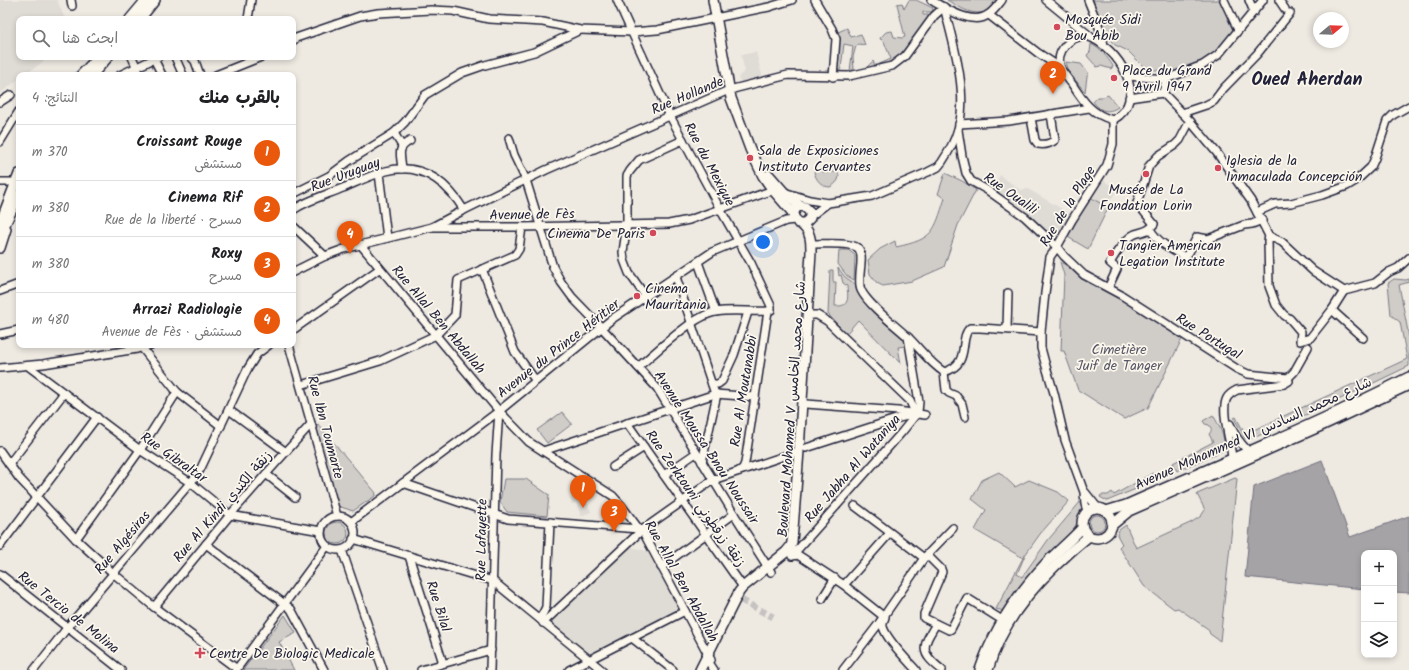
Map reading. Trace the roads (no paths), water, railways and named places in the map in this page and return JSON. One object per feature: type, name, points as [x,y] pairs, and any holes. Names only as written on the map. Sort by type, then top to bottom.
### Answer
[{"type":"main road","points":[[133,16],[146,0]]},
{"type":"main road","points":[[143,16],[154,0]]},
{"type":"main road","points":[[713,0],[718,17],[731,90],[731,98],[756,162],[763,176],[773,190],[798,213],[802,225],[808,231],[811,245],[803,449],[792,542],[791,546],[772,567]]},
{"type":"main road","points":[[718,0],[718,17]]},
{"type":"main road","points":[[84,72],[95,60]]},
{"type":"main road","points":[[95,72],[105,60]]},
{"type":"main road","points":[[731,90],[758,156],[805,223],[810,218]]},
{"type":"main road","points":[[0,228],[16,181]]},
{"type":"main road","points":[[773,190],[783,192]]},
{"type":"main road","points":[[0,235],[5,215],[16,200]]},
{"type":"main road","points":[[798,213],[808,209],[815,240]]},
{"type":"main road","points":[[0,248],[5,215]]},
{"type":"main road","name":"Boulevard Mohamed V شارع محمد الخامس","points":[[710,664],[734,601],[743,587],[772,567],[792,556],[796,549],[798,538],[815,240]]},
{"type":"main road","name":"Avenue Mohammed VI شارع محمد السادس","points":[[1106,511],[1126,505],[1362,400],[1409,377]]},
{"type":"main road","name":"Avenue Mohammed VI شارع محمد السادس","points":[[1112,525],[1129,511],[1312,430],[1409,385]]},
{"type":"main road","points":[[1097,508],[1106,511],[1112,519],[1112,525],[1109,532],[1105,536],[1097,538],[1089,536],[1082,528],[1082,518],[1087,511],[1097,508]]},
{"type":"main road","points":[[980,670],[1002,620],[1026,586],[1082,528]]},
{"type":"main road","points":[[988,670],[993,654],[1002,636],[1024,601],[1058,563],[1089,536]]},
{"type":"main road","name":"Boulevard Mohamed V شارع محمد الخامس","points":[[700,670],[710,664],[747,591],[772,567]]},
{"type":"street","points":[[248,16],[251,0]]},
{"type":"street","name":"Rue du Mexique","points":[[617,0],[670,116],[738,240],[769,301],[772,308],[766,312]]},
{"type":"street","points":[[296,38],[360,16],[378,13],[431,10],[453,10],[489,19],[543,22],[580,30],[632,32],[657,30],[769,7],[792,0]]},
{"type":"street","points":[[815,0],[832,29],[836,39],[833,77]]},
{"type":"street","points":[[931,0],[958,15],[968,18],[985,17],[989,15],[1002,0]]},
{"type":"street","points":[[989,15],[1020,40],[1061,68],[1089,108],[1101,116],[1113,120],[1126,110],[1129,98],[1128,76],[1122,66],[1104,45],[1092,38],[1046,0]]},
{"type":"street","points":[[1088,0],[1104,45]]},
{"type":"street","points":[[1224,0],[1238,30]]},
{"type":"street","points":[[1249,0],[1254,12]]},
{"type":"street","points":[[1128,76],[1166,79],[1202,65],[1218,55],[1263,0]]},
{"type":"street","points":[[1182,113],[1206,106],[1214,101],[1223,89],[1257,54],[1287,11],[1279,0]]},
{"type":"street","points":[[944,7],[961,87],[962,104],[959,127],[1031,118],[1089,108]]},
{"type":"street","name":"Rue Hollande","points":[[432,228],[464,210],[526,180],[731,90],[788,75],[833,77],[852,76],[892,66],[905,56],[934,16],[944,7]]},
{"type":"street","points":[[296,193],[330,176],[349,161],[394,133],[405,122],[425,95],[462,73],[485,65],[534,52],[580,30]]},
{"type":"street","points":[[1061,68],[1061,52],[1068,42],[1077,37],[1088,36],[1092,38]]},
{"type":"street","points":[[134,60],[139,72]]},
{"type":"street","points":[[126,72],[151,60]]},
{"type":"street","points":[[156,60],[161,72]]},
{"type":"street","points":[[176,60],[182,72]]},
{"type":"street","points":[[194,60],[199,72]]},
{"type":"street","points":[[224,72],[254,60]]},
{"type":"street","points":[[1163,93],[1166,79]]},
{"type":"street","points":[[1163,93],[1190,121],[1217,153],[1262,220],[1269,236],[1268,283],[1276,305],[1302,332],[1300,341],[1310,338],[1332,310],[1344,291],[1375,283],[1389,272],[1398,268],[1409,258]]},
{"type":"street","points":[[1129,98],[1163,93]]},
{"type":"street","points":[[0,102],[10,95]]},
{"type":"street","points":[[1257,212],[1275,204],[1291,203],[1322,194],[1346,186],[1357,180],[1371,167],[1387,121],[1393,115],[1409,106]]},
{"type":"street","points":[[1031,118],[1038,144],[1050,143],[1054,140],[1051,114]]},
{"type":"street","points":[[0,142],[16,116]]},
{"type":"street","name":"Rue de la Plage","points":[[1084,492],[1063,433],[1054,393],[1041,348],[1042,332],[1050,257],[1067,227],[1107,165],[1113,144],[1113,120]]},
{"type":"street","points":[[1109,286],[1117,269],[1110,263],[1114,254],[1134,234],[1142,233],[1150,229],[1154,224],[1136,203],[1149,166],[1158,156],[1180,140],[1190,121]]},
{"type":"street","name":"Avenue du Prince Héritier","points":[[351,522],[499,411],[602,328],[712,252],[786,221],[798,213],[828,203],[872,196],[935,169],[944,159],[959,127]]},
{"type":"street","name":"Rue Oualili","points":[[959,127],[963,162],[966,173],[971,180],[1019,212],[1057,247]]},
{"type":"street","points":[[394,133],[402,146]]},
{"type":"street","name":"Avenue Moussa Bnou Noussair","points":[[509,138],[526,180],[553,267],[561,282],[572,298],[602,328],[657,388],[734,514],[772,567]]},
{"type":"street","points":[[646,297],[629,273],[624,260],[623,252],[627,224],[627,176],[639,160],[683,140]]},
{"type":"street","points":[[402,169],[400,150],[402,146],[410,141]]},
{"type":"street","name":"Rue Uruguay","points":[[296,208],[312,200],[379,173],[402,169],[424,173],[438,180],[453,194],[464,210]]},
{"type":"street","points":[[379,173],[387,238]]},
{"type":"street","points":[[0,182],[16,178]]},
{"type":"street","name":"Avenue de Fès","points":[[296,270],[325,256],[360,244],[432,228],[541,227],[672,223],[689,220],[773,190]]},
{"type":"street","points":[[783,192],[802,198],[828,203]]},
{"type":"street","points":[[810,218],[828,203]]},
{"type":"street","points":[[1150,229],[1154,236],[1168,247],[1185,257],[1197,237],[1208,239],[1244,224],[1252,224],[1262,220]]},
{"type":"street","points":[[301,385],[380,361],[436,335],[455,315],[458,280],[517,254],[522,227]]},
{"type":"street","points":[[296,229],[325,256]]},
{"type":"street","points":[[1269,236],[1282,242],[1313,271],[1344,291]]},
{"type":"street","points":[[815,240],[856,247],[859,250],[861,255],[859,283],[861,290],[874,306],[944,372],[946,390],[956,396],[962,404],[965,417]]},
{"type":"street","name":"Rue Allal Ben Abdallah","points":[[360,244],[379,269],[499,411],[523,437],[537,448],[543,450],[613,496],[621,505],[640,530],[661,567],[685,611],[710,664]]},
{"type":"street","name":"Rue Portugal","points":[[1057,247],[1064,256],[1084,275],[1123,296],[1237,369],[1248,374],[1288,378]]},
{"type":"street","points":[[698,262],[716,312]]},
{"type":"street","points":[[296,328],[379,269]]},
{"type":"street","points":[[482,269],[515,352],[536,381]]},
{"type":"street","points":[[676,277],[716,394],[702,462]]},
{"type":"street","points":[[0,291],[16,285]]},
{"type":"street","points":[[1007,329],[1008,292]]},
{"type":"street","points":[[1332,310],[1363,338]]},
{"type":"street","points":[[638,367],[692,323],[707,315],[716,312],[766,312]]},
{"type":"street","points":[[712,384],[718,384],[722,381],[737,349],[748,312]]},
{"type":"street","name":"Rue Al Moutanabbi","points":[[739,471],[743,468],[745,463],[766,312]]},
{"type":"street","points":[[811,315],[817,315],[826,321],[910,401],[916,414]]},
{"type":"street","points":[[944,372],[953,367],[959,361],[962,356],[966,333],[973,327],[1042,332]]},
{"type":"street","points":[[0,334],[16,331]]},
{"type":"street","points":[[908,337],[919,402],[916,414]]},
{"type":"street","points":[[1232,458],[1225,417],[1226,399],[1232,392],[1242,389],[1284,384],[1289,381],[1288,378],[1294,372],[1308,347]]},
{"type":"street","points":[[0,368],[28,366],[131,348]]},
{"type":"street","points":[[138,348],[177,392],[221,426]]},
{"type":"street","name":"Rue Algésiras","points":[[34,670],[67,628],[201,468],[247,370],[256,355],[265,348]]},
{"type":"street","name":"Rue Ibn Toumarte","points":[[290,348],[337,516]]},
{"type":"street","name":"Rue Gibraltar","points":[[28,366],[140,450],[190,483],[230,515],[321,531]]},
{"type":"street","points":[[76,539],[140,450],[177,392]]},
{"type":"street","points":[[9,464],[64,393]]},
{"type":"street","points":[[543,450],[716,394],[755,397]]},
{"type":"street","points":[[806,404],[898,411],[925,415]]},
{"type":"street","points":[[229,410],[286,452]]},
{"type":"street","name":"Rue Lafayette","points":[[490,670],[496,455],[499,411]]},
{"type":"street","points":[[1226,412],[1233,433],[1248,451]]},
{"type":"street","points":[[542,621],[640,530],[713,480],[803,449],[899,418],[916,414]]},
{"type":"street","name":"Rue Jabha Al Wataniya","points":[[792,556],[902,432],[916,414]]},
{"type":"street","points":[[0,546],[97,417]]},
{"type":"street","name":"Rue Zerktouni زنقة زرقطوني","points":[[627,423],[743,587]]},
{"type":"street","name":"Rue Al Kindi زنقة الكندي","points":[[154,607],[230,515],[312,424]]},
{"type":"street","points":[[614,467],[644,447]]},
{"type":"street","points":[[0,451],[19,478],[76,539],[113,573],[154,607],[237,669],[327,546]]},
{"type":"street","points":[[664,475],[696,453]]},
{"type":"street","points":[[266,474],[295,498]]},
{"type":"street","points":[[403,483],[508,519],[640,530]]},
{"type":"street","points":[[1084,492],[1097,508]]},
{"type":"street","points":[[1084,492],[1087,511]]},
{"type":"street","points":[[856,506],[890,533],[926,557],[942,570],[942,574],[923,616],[924,618],[949,630],[951,629],[968,598],[1002,620]]},
{"type":"street","points":[[661,567],[734,514]]},
{"type":"street","points":[[337,516],[351,522],[354,528],[353,539],[347,547],[342,550],[334,550],[323,542],[321,531],[322,525],[326,520],[337,516]]},
{"type":"street","points":[[542,621],[546,607],[550,522]]},
{"type":"street","points":[[843,670],[926,557],[953,528]]},
{"type":"street","points":[[844,585],[890,533]]},
{"type":"street","points":[[353,539],[493,581],[602,670]]},
{"type":"street","points":[[206,544],[291,609],[324,670]]},
{"type":"street","points":[[342,550],[383,670]]},
{"type":"street","points":[[792,556],[798,555],[835,578],[885,613]]},
{"type":"street","name":"Rue Bilal","points":[[409,556],[443,663]]},
{"type":"street","name":"Rue Tercio de Molina","points":[[0,574],[122,670]]},
{"type":"street","points":[[822,599],[835,578]]},
{"type":"street","points":[[569,670],[685,611]]},
{"type":"street","points":[[885,613],[883,628],[892,643],[916,670]]},
{"type":"street","points":[[936,624],[926,641],[926,656],[931,662],[942,670]]},
{"type":"street","points":[[632,638],[673,670]]},
{"type":"street","points":[[421,670],[491,650]]},
{"type":"tunnel","points":[[741,600],[773,617]]},
{"type":"place","name":"Mosquée Sidi Bou Abib","points":[[1057,27]]},
{"type":"place","name":"Place du Grand 9 Avril 1947","points":[[1114,78]]},
{"type":"place","name":"Cinema Rif","points":[[1053,94]]},
{"type":"place","name":"Sala de Exposiciones Instituto Cervantes","points":[[750,158]]},
{"type":"place","name":"Iglesia de la Inmaculada Concepción","points":[[1218,168]]},
{"type":"place","name":"Musée de La Fondation Lorin","points":[[1146,174]]},
{"type":"place","name":"Cinema De Paris","points":[[653,233]]},
{"type":"place","name":"Tangier American Legation Institute","points":[[1111,253]]},
{"type":"place","name":"Arrazi Radiologie","points":[[350,254]]},
{"type":"place","name":"Cinema Mauritania","points":[[637,296]]},
{"type":"place","name":"Croissant Rouge","points":[[583,508]]},
{"type":"place","name":"Roxy","points":[[614,532]]},
{"type":"place","name":"Centre De Biologic Medicale","points":[[200,653]]},
{"type":"district","name":"Oued Aherdan","points":[[1307,79]]},
{"type":"park label","name":"Cimetière Juif de Tanger","points":[[1119,358]]}]
